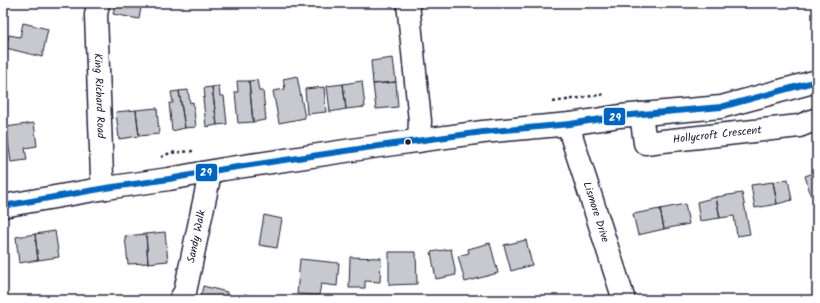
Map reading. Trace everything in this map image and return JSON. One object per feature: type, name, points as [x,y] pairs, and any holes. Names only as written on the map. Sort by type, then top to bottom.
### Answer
[{"type":"street","name":"King Richard Road","points":[[98,3],[96,15],[102,176],[106,188]]},
{"type":"street","points":[[408,3],[420,121],[419,141]]},
{"type":"street","points":[[3,206],[106,188],[379,146],[483,132],[570,124],[641,114],[721,107],[817,81]]},
{"type":"street","name":"Hollycroft Crescent","points":[[641,114],[645,143],[799,126],[817,119]]},
{"type":"street","name":"Lismore Drive","points":[[570,124],[572,138],[624,300]]},
{"type":"street","name":"Sandy Walk","points":[[180,300],[185,292],[208,183],[205,173]]},
{"type":"building","points":[[116,3],[141,7],[139,19],[113,14]]},
{"type":"building","points":[[119,3],[142,3],[141,7]]},
{"type":"building","points":[[23,23],[48,29],[42,57],[6,48],[9,35],[20,37]]},
{"type":"building","points":[[393,58],[396,82],[373,84],[371,61]]},
{"type":"building","points":[[297,76],[305,118],[279,123],[273,91],[285,89],[283,79]]},
{"type":"building","points":[[257,80],[259,91],[263,91],[266,120],[253,122],[249,81]]},
{"type":"building","points":[[237,81],[249,81],[253,122],[238,123],[235,92],[238,92]]},
{"type":"building","points":[[362,81],[365,107],[346,109],[343,84]]},
{"type":"building","points":[[396,82],[398,107],[376,109],[373,84]]},
{"type":"building","points":[[343,84],[346,109],[330,112],[327,86]]},
{"type":"building","points":[[219,86],[220,96],[224,96],[227,124],[217,125],[212,87]]},
{"type":"building","points":[[212,87],[217,125],[206,127],[203,98],[205,97],[204,88]]},
{"type":"building","points":[[324,87],[326,112],[307,114],[305,89]]},
{"type":"building","points":[[188,90],[190,103],[193,102],[196,127],[185,128],[179,91]]},
{"type":"building","points":[[179,91],[185,128],[172,131],[169,103],[173,103],[171,92]]},
{"type":"building","points":[[157,108],[159,134],[139,136],[136,110]]},
{"type":"building","points":[[136,110],[139,136],[119,139],[116,112]]},
{"type":"building","points":[[34,123],[37,146],[25,148],[27,160],[11,162],[6,127]]},
{"type":"building","points":[[817,172],[817,194],[811,196],[805,176]]},
{"type":"building","points":[[788,179],[792,200],[777,204],[773,182]]},
{"type":"building","points":[[773,182],[777,204],[755,208],[751,185]]},
{"type":"building","points":[[742,193],[750,234],[737,236],[734,216],[720,218],[716,197]]},
{"type":"building","points":[[716,197],[720,218],[700,221],[697,202]]},
{"type":"building","points":[[685,204],[689,224],[664,229],[660,209]]},
{"type":"building","points":[[660,209],[664,229],[638,235],[633,214]]},
{"type":"building","points":[[264,215],[282,219],[277,248],[259,245]]},
{"type":"building","points":[[55,231],[59,257],[38,260],[35,234]]},
{"type":"building","points":[[165,232],[168,261],[148,263],[146,234]]},
{"type":"building","points":[[35,234],[38,260],[19,263],[16,237]]},
{"type":"building","points":[[146,234],[148,263],[128,264],[125,236]]},
{"type":"building","points":[[526,240],[532,265],[511,271],[504,245]]},
{"type":"building","points":[[490,243],[498,273],[465,282],[458,256],[469,253],[468,249]]},
{"type":"building","points":[[451,249],[456,275],[436,279],[431,252]]},
{"type":"building","points":[[389,252],[416,252],[417,284],[389,285]]},
{"type":"building","points":[[350,257],[381,258],[380,282],[365,281],[365,288],[349,288]]},
{"type":"building","points":[[300,259],[339,263],[337,286],[321,284],[319,295],[297,294]]},
{"type":"building","points":[[203,286],[227,292],[225,300],[200,300]]},
{"type":"building","points":[[244,294],[269,300],[243,300]]},
{"type":"transit line","name":"29","points":[[3,206],[224,169],[379,146],[483,132],[570,124],[620,116],[721,107],[817,81]]}]
